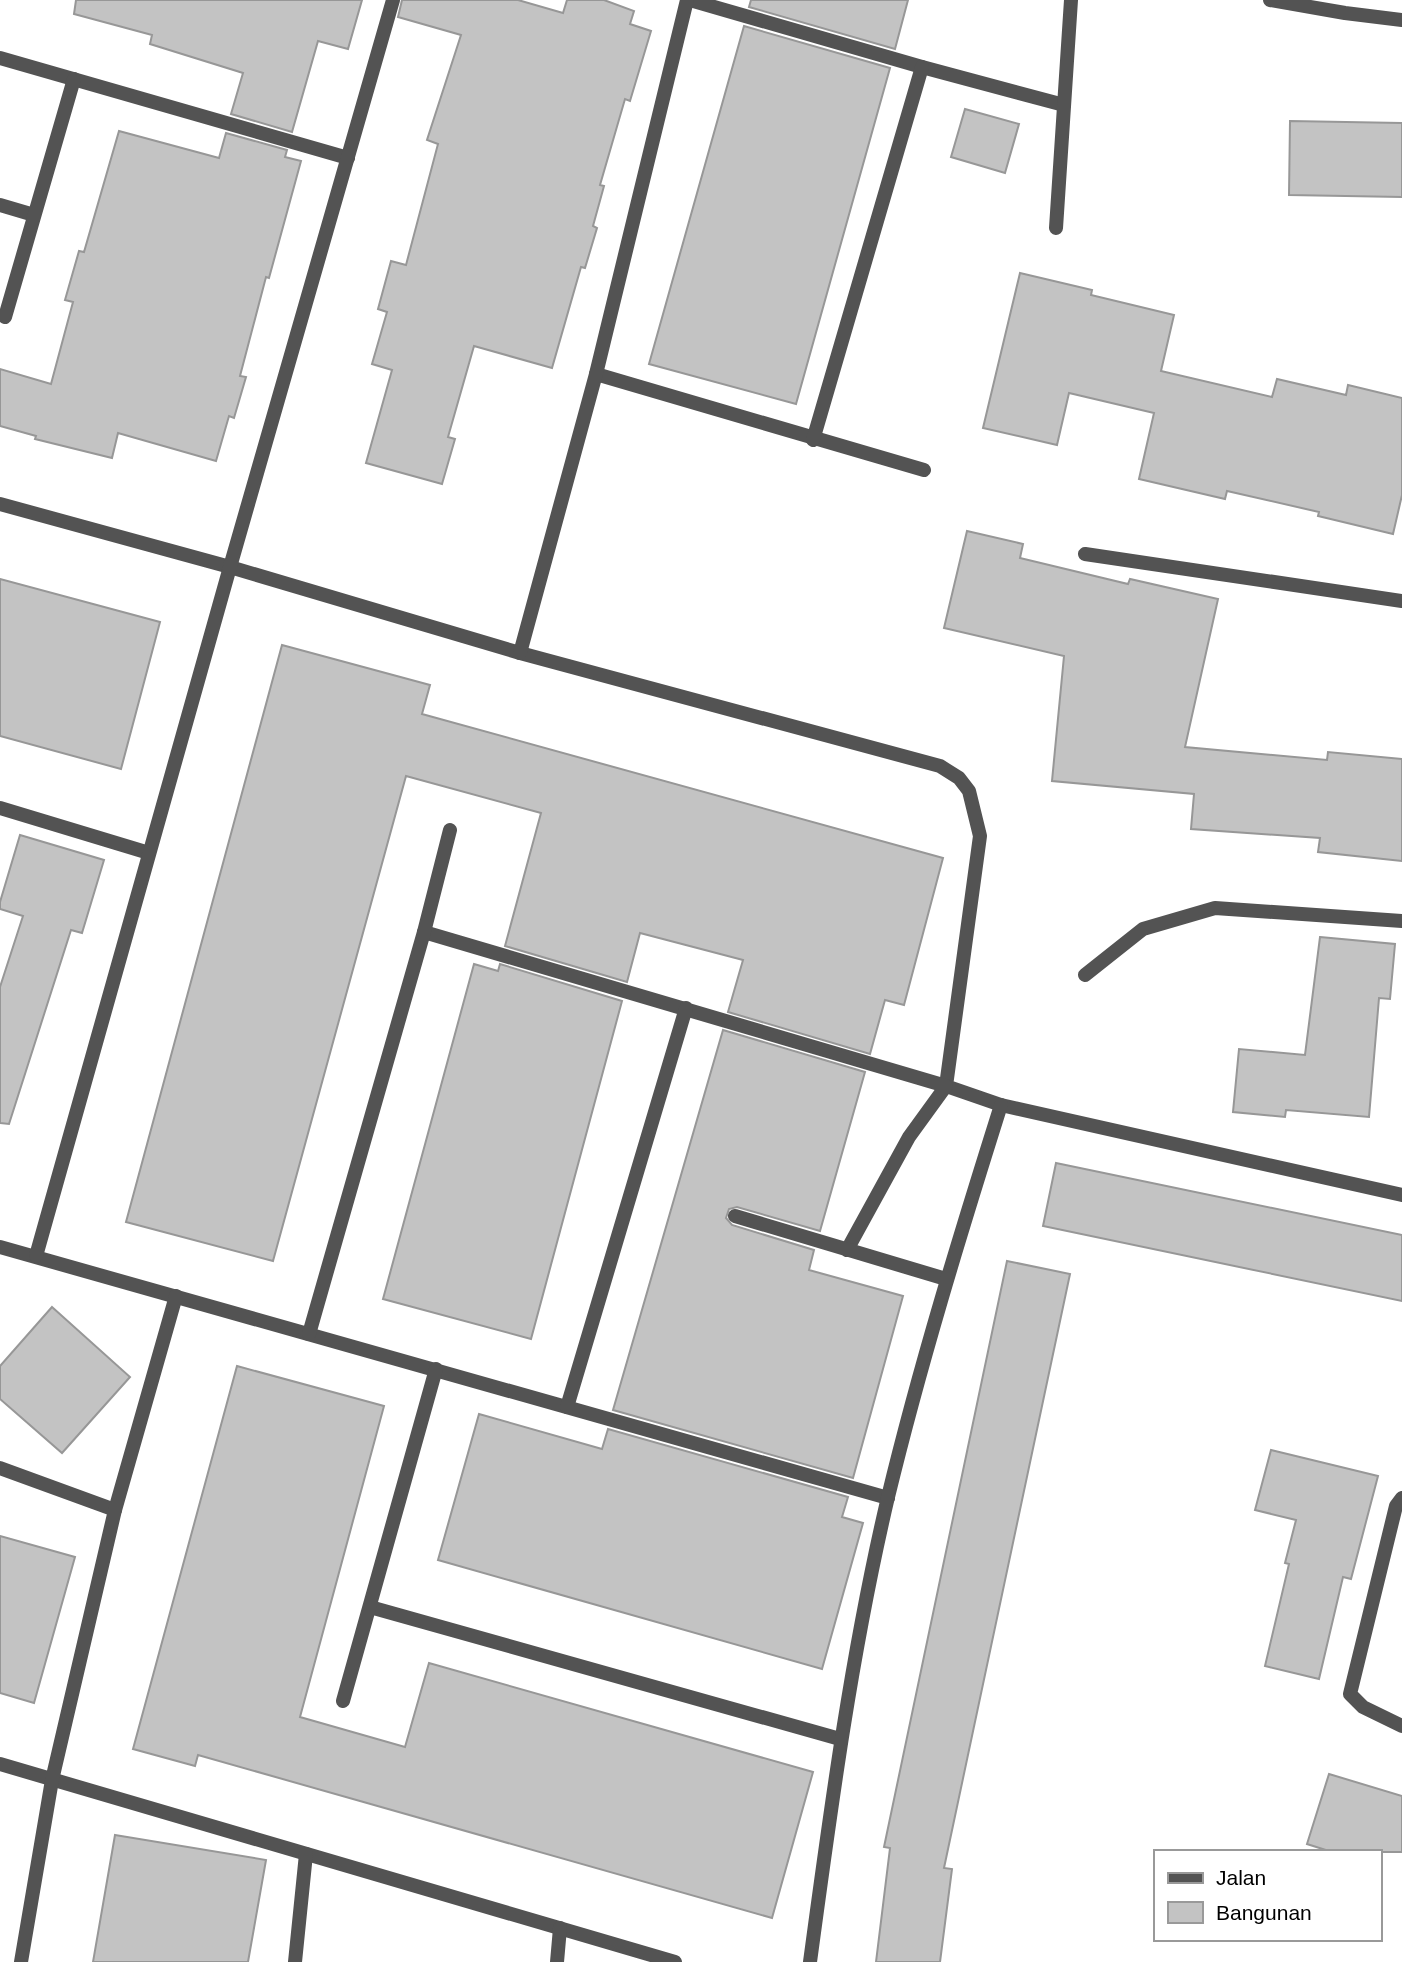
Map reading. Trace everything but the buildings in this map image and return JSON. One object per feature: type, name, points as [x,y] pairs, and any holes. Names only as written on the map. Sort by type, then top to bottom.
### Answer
[{"type":"street","points":[[36,1256],[393,0]]},
{"type":"street","points":[[520,653],[596,374],[689,0],[1064,105]]},
{"type":"street","points":[[1056,228],[1071,0]]},
{"type":"street","points":[[1270,0],[1402,20]]},
{"type":"street","points":[[0,58],[348,158]]},
{"type":"street","points":[[813,440],[922,67]]},
{"type":"street","points":[[5,317],[74,79]]},
{"type":"street","points":[[0,205],[34,215]]},
{"type":"street","points":[[596,374],[813,440],[924,470]]},
{"type":"street","points":[[0,503],[230,567],[520,653],[940,766],[959,778],[969,791],[980,836],[946,1086],[909,1137],[848,1250]]},
{"type":"street","points":[[1085,554],[1402,601]]},
{"type":"street","points":[[0,808],[149,853]]},
{"type":"street","points":[[309,1334],[424,932],[450,830]]},
{"type":"street","points":[[1085,975],[1143,929],[1215,908],[1402,921]]},
{"type":"street","points":[[424,932],[686,1008],[1001,1105],[1402,1195]]},
{"type":"street","points":[[567,1407],[686,1008]]},
{"type":"street","points":[[810,1962],[840,1739],[888,1498],[946,1279],[1001,1105]]},
{"type":"street","points":[[735,1216],[946,1279]]},
{"type":"street","points":[[0,1247],[888,1498]]},
{"type":"street","points":[[21,1962],[52,1780],[115,1510],[176,1296]]},
{"type":"street","points":[[343,1701],[436,1369]]},
{"type":"street","points":[[0,1468],[115,1510]]},
{"type":"street","points":[[1402,1498],[1396,1506],[1350,1694],[1363,1707],[1402,1726]]},
{"type":"street","points":[[370,1606],[840,1739]]},
{"type":"street","points":[[0,1764],[675,1962]]},
{"type":"street","points":[[295,1962],[306,1854]]},
{"type":"street","points":[[557,1962],[561,1928]]}]
